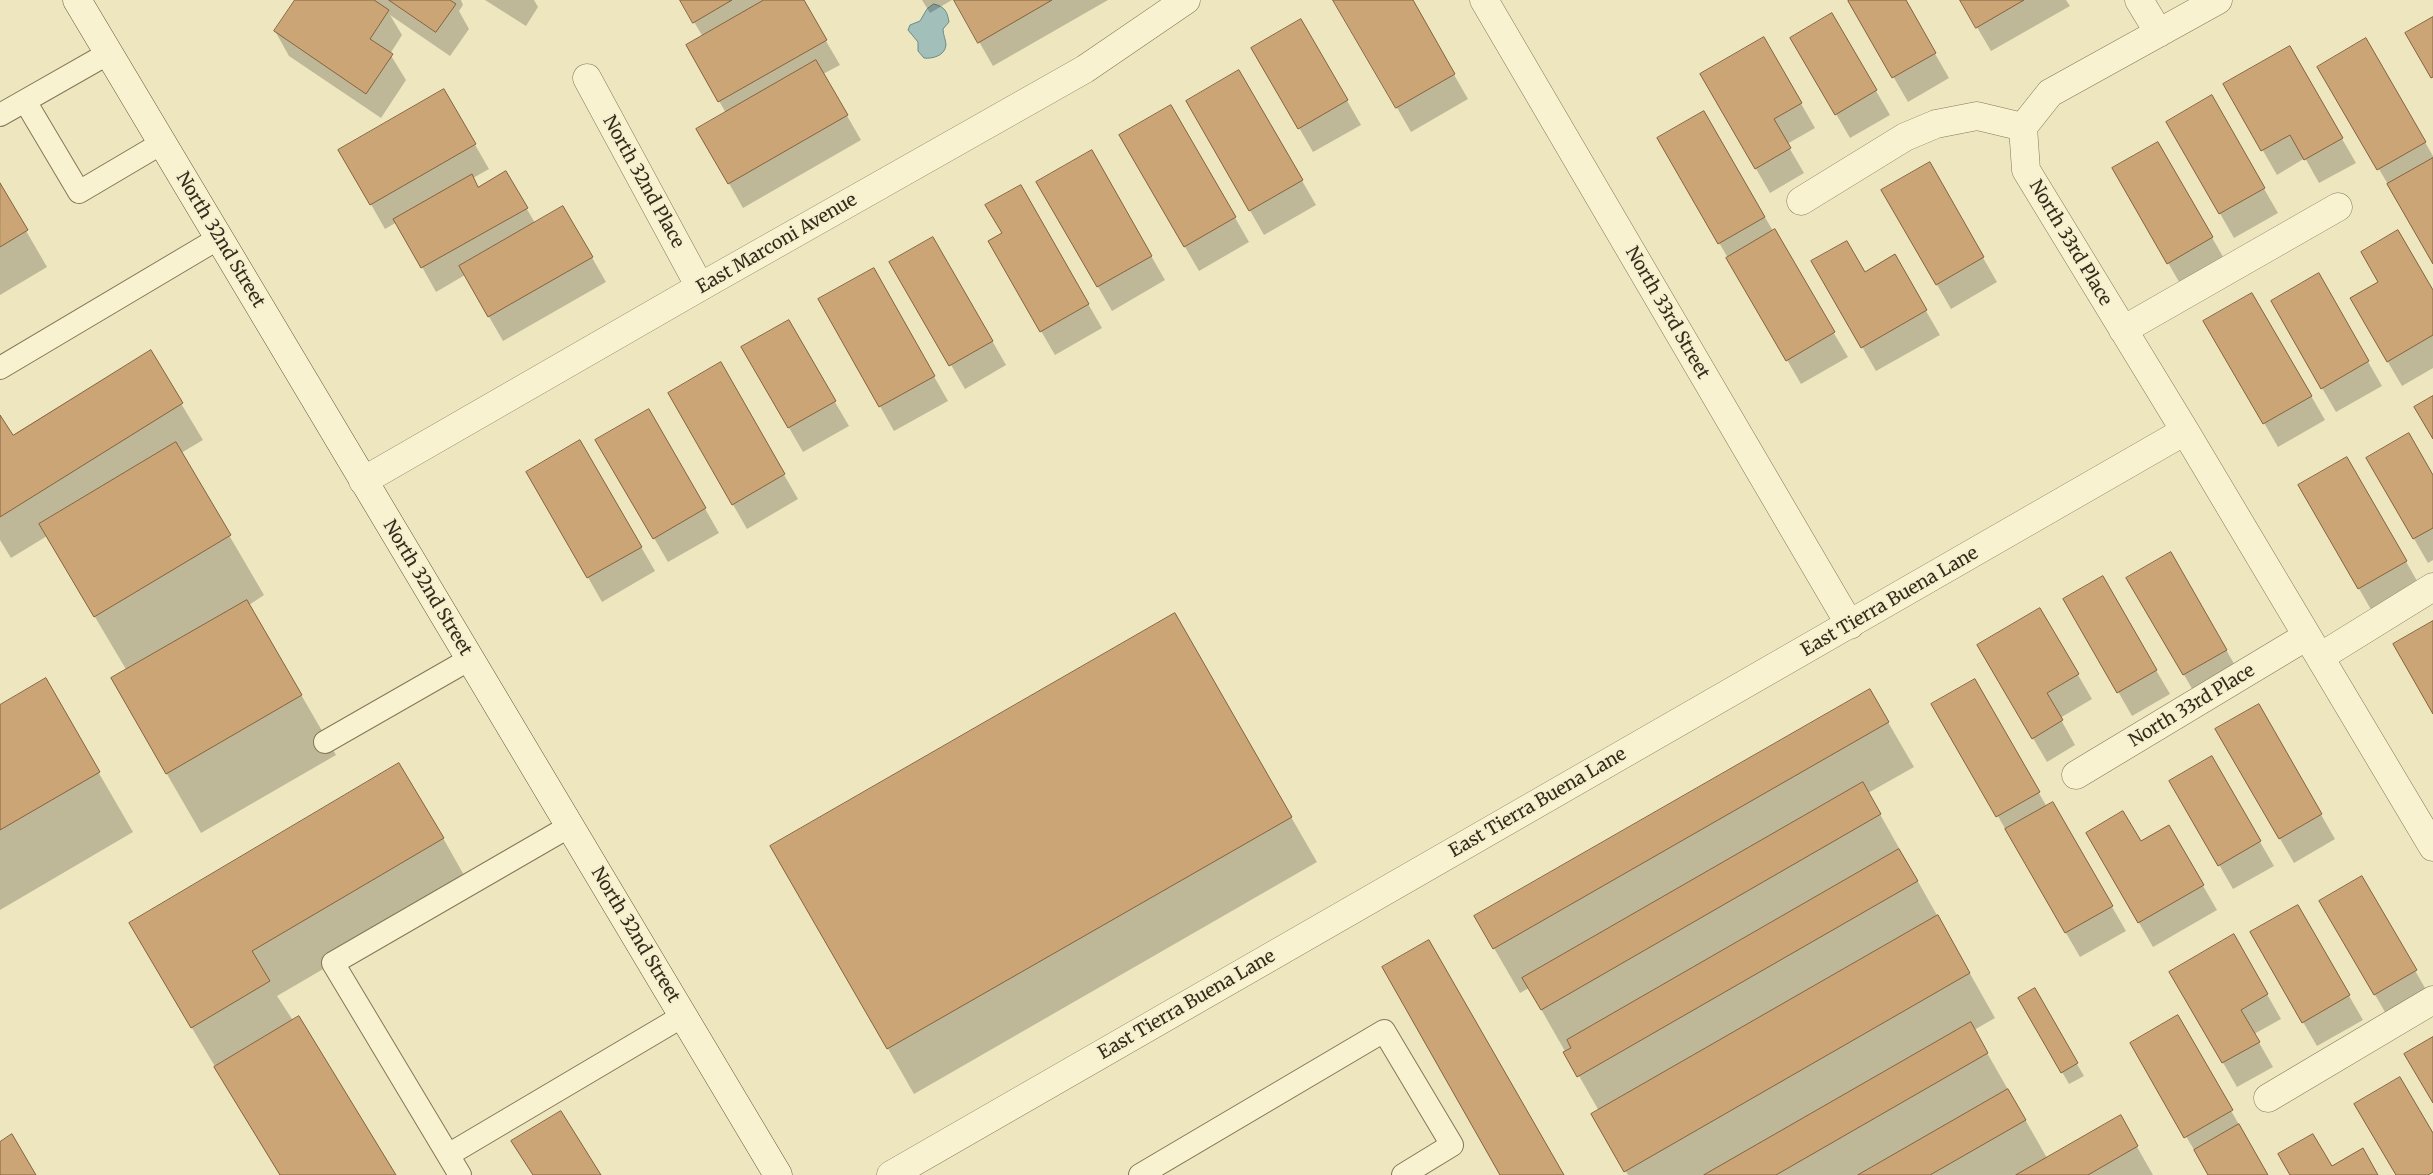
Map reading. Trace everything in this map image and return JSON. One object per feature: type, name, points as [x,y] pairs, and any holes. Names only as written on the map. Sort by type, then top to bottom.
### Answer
[{"type":"street","name":"North 32nd Street","points":[[77,0],[778,1175]]},
{"type":"street","name":"East Marconi Avenue","points":[[363,481],[1085,69],[1186,0]]},
{"type":"street","name":"North 33rd Street","points":[[1484,0],[1850,625]]},
{"type":"street","points":[[2139,0],[2159,33]]},
{"type":"street","points":[[1801,201],[1906,137],[1936,124],[1977,116],[2023,127],[2050,93],[2218,0]]},
{"type":"street","name":"North 32nd Place","points":[[586,78],[700,287]]},
{"type":"street","name":"North 33rd Place","points":[[2023,127],[2026,170],[2185,431],[2433,847]]},
{"type":"street","points":[[2123,330],[2338,207]]},
{"type":"street","name":"East Tierra Buena Lane","points":[[891,1175],[2185,431]]},
{"type":"street","name":"North 33rd Place","points":[[2076,775],[2313,646],[2433,587]]},
{"type":"street","points":[[2268,1098],[2433,1000]]},
{"type":"lane","points":[[0,115],[109,53]]},
{"type":"lane","points":[[25,101],[79,192],[162,143]]},
{"type":"lane","points":[[0,368],[219,238]]},
{"type":"lane","points":[[325,742],[470,658]]},
{"type":"lane","points":[[460,1175],[333,963],[570,826]]},
{"type":"lane","points":[[448,1155],[683,1016]]},
{"type":"lane","points":[[1140,1175],[1384,1031],[1452,1145],[1403,1175]]},
{"type":"water","points":[[934,4],[943,8],[947,15],[949,22],[943,29],[946,45],[941,54],[931,58],[924,58],[918,51],[918,42],[908,30],[910,25],[920,21],[927,9]]},
{"type":"building","points":[[295,0],[374,0],[389,10],[370,39],[393,54],[366,94],[274,31]]},
{"type":"building","points":[[389,0],[450,0],[456,4],[436,32]]},
{"type":"building","points":[[680,0],[732,0],[693,23]]},
{"type":"building","points":[[764,0],[804,0],[827,40],[718,102],[686,45]]},
{"type":"building","points":[[954,0],[1052,0],[978,43]]},
{"type":"building","points":[[1333,0],[1413,0],[1455,74],[1396,108]]},
{"type":"building","points":[[1906,0],[1936,53],[1892,78],[1848,1]]},
{"type":"building","points":[[1960,0],[2024,0],[1976,28]]},
{"type":"building","points":[[1832,13],[1877,90],[1835,115],[1790,38]]},
{"type":"building","points":[[2433,17],[2433,77],[2431,78],[2405,33]]},
{"type":"building","points":[[1301,19],[1348,100],[1298,129],[1251,48]]},
{"type":"building","points":[[1764,37],[1802,103],[1774,119],[1791,148],[1755,169],[1700,74]]},
{"type":"building","points":[[2366,38],[2426,142],[2377,170],[2317,67]]},
{"type":"building","points":[[2290,46],[2343,138],[2304,160],[2290,135],[2261,151],[2223,84]]},
{"type":"building","points":[[816,60],[848,115],[728,184],[696,129]]},
{"type":"building","points":[[1239,70],[1303,180],[1249,211],[1186,101]]},
{"type":"building","points":[[444,89],[476,144],[370,205],[338,150]]},
{"type":"building","points":[[2212,95],[2265,188],[2219,214],[2166,122]]},
{"type":"building","points":[[1171,105],[1236,217],[1184,247],[1119,135]]},
{"type":"building","points":[[1704,111],[1765,217],[1718,244],[1657,138]]},
{"type":"building","points":[[2158,142],[2213,237],[2167,264],[2112,168]]},
{"type":"building","points":[[1092,150],[1152,256],[1097,287],[1036,182]]},
{"type":"building","points":[[2433,158],[2433,264],[2387,184]]},
{"type":"building","points":[[1930,162],[1984,257],[1936,285],[1881,190]]},
{"type":"building","points":[[506,171],[528,208],[421,268],[393,219],[472,174],[478,187]]},
{"type":"building","points":[[0,183],[28,230],[0,247]]},
{"type":"building","points":[[1021,185],[1089,304],[1040,332],[988,241],[1002,233],[985,205]]},
{"type":"building","points":[[563,206],[593,257],[488,317],[459,266]]},
{"type":"building","points":[[1775,229],[1835,332],[1786,361],[1726,258]]},
{"type":"building","points":[[2398,230],[2433,290],[2433,335],[2387,362],[2350,298],[2378,282],[2361,252]]},
{"type":"building","points":[[933,237],[993,341],[949,366],[889,262]]},
{"type":"building","points":[[1847,241],[1865,272],[1895,254],[1927,310],[1861,348],[1811,261]]},
{"type":"building","points":[[874,268],[935,376],[879,407],[818,299]]},
{"type":"building","points":[[2319,273],[2369,361],[2321,389],[2271,301]]},
{"type":"building","points":[[2252,293],[2312,396],[2263,424],[2203,321]]},
{"type":"building","points":[[789,320],[836,401],[788,428],[741,347]]},
{"type":"building","points":[[151,350],[183,403],[0,517],[0,415],[13,435]]},
{"type":"building","points":[[721,362],[785,474],[732,505],[668,393]]},
{"type":"building","points":[[2433,396],[2433,439],[2414,407]]},
{"type":"building","points":[[649,409],[706,508],[653,539],[595,440]]},
{"type":"building","points":[[2409,433],[2433,475],[2433,528],[2413,539],[2366,458]]},
{"type":"building","points":[[580,440],[642,547],[587,578],[526,472]]},
{"type":"building","points":[[176,442],[231,535],[94,617],[39,524]]},
{"type":"building","points":[[2347,457],[2407,561],[2358,589],[2298,485]]},
{"type":"building","points":[[2171,552],[2227,650],[2183,675],[2126,578]]},
{"type":"building","points":[[2103,576],[2157,670],[2117,693],[2063,599]]},
{"type":"building","points":[[247,600],[302,695],[166,774],[111,678]]},
{"type":"building","points":[[2040,608],[2079,674],[2047,693],[2063,720],[2032,739],[1977,645]]},
{"type":"building","points":[[1175,613],[1292,817],[887,1049],[770,846]]},
{"type":"building","points":[[2433,621],[2433,714],[2393,644]]},
{"type":"building","points":[[46,678],[100,772],[0,830],[0,705]]},
{"type":"building","points":[[1975,679],[2040,792],[1996,817],[1931,704]]},
{"type":"building","points":[[1870,689],[1889,722],[1493,949],[1474,916]]},
{"type":"building","points":[[2259,704],[2322,814],[2279,839],[2215,729]]},
{"type":"building","points":[[2212,756],[2261,841],[2218,866],[2169,781]]},
{"type":"building","points":[[399,763],[444,838],[252,951],[270,981],[191,1028],[129,923]]},
{"type":"building","points":[[1863,782],[1881,814],[1541,1010],[1522,978]]},
{"type":"building","points":[[2053,802],[2113,906],[2065,933],[2005,829]]},
{"type":"building","points":[[2123,811],[2141,841],[2169,825],[2204,885],[2138,923],[2086,833]]},
{"type":"building","points":[[1899,849],[1918,881],[1577,1077],[1563,1052],[1571,1048],[1567,1040]]},
{"type":"building","points":[[2362,876],[2417,970],[2374,995],[2319,901]]},
{"type":"building","points":[[2298,905],[2350,995],[2302,1023],[2250,932]]},
{"type":"building","points":[[1938,915],[1970,973],[1624,1172],[1591,1114]]},
{"type":"building","points":[[2234,934],[2268,994],[2241,1010],[2260,1042],[2222,1063],[2169,972]]},
{"type":"building","points":[[1429,940],[1564,1175],[1500,1175],[1382,967]]},
{"type":"building","points":[[2035,988],[2078,1063],[2061,1073],[2018,998]]},
{"type":"building","points":[[2178,1015],[2233,1110],[2184,1138],[2130,1043]]},
{"type":"building","points":[[299,1016],[396,1175],[280,1175],[214,1067]]},
{"type":"building","points":[[1971,1022],[1988,1053],[1776,1175],[1704,1175]]},
{"type":"building","points":[[2433,1037],[2433,1103],[2404,1054]]},
{"type":"building","points":[[2400,1077],[2433,1133],[2433,1172],[2428,1175],[2396,1175],[2354,1104]]},
{"type":"building","points":[[2008,1089],[2026,1120],[1930,1175],[1858,1175]]},
{"type":"building","points":[[561,1111],[601,1175],[533,1175],[511,1141]]},
{"type":"building","points":[[2121,1115],[2138,1146],[2088,1175],[2016,1175]]},
{"type":"building","points":[[2239,1124],[2268,1175],[2208,1175],[2194,1150]]},
{"type":"building","points":[[12,1134],[36,1175],[0,1175],[0,1142]]},
{"type":"building","points":[[2313,1134],[2332,1166],[2363,1148],[2378,1175],[2290,1175],[2278,1154]]}]
